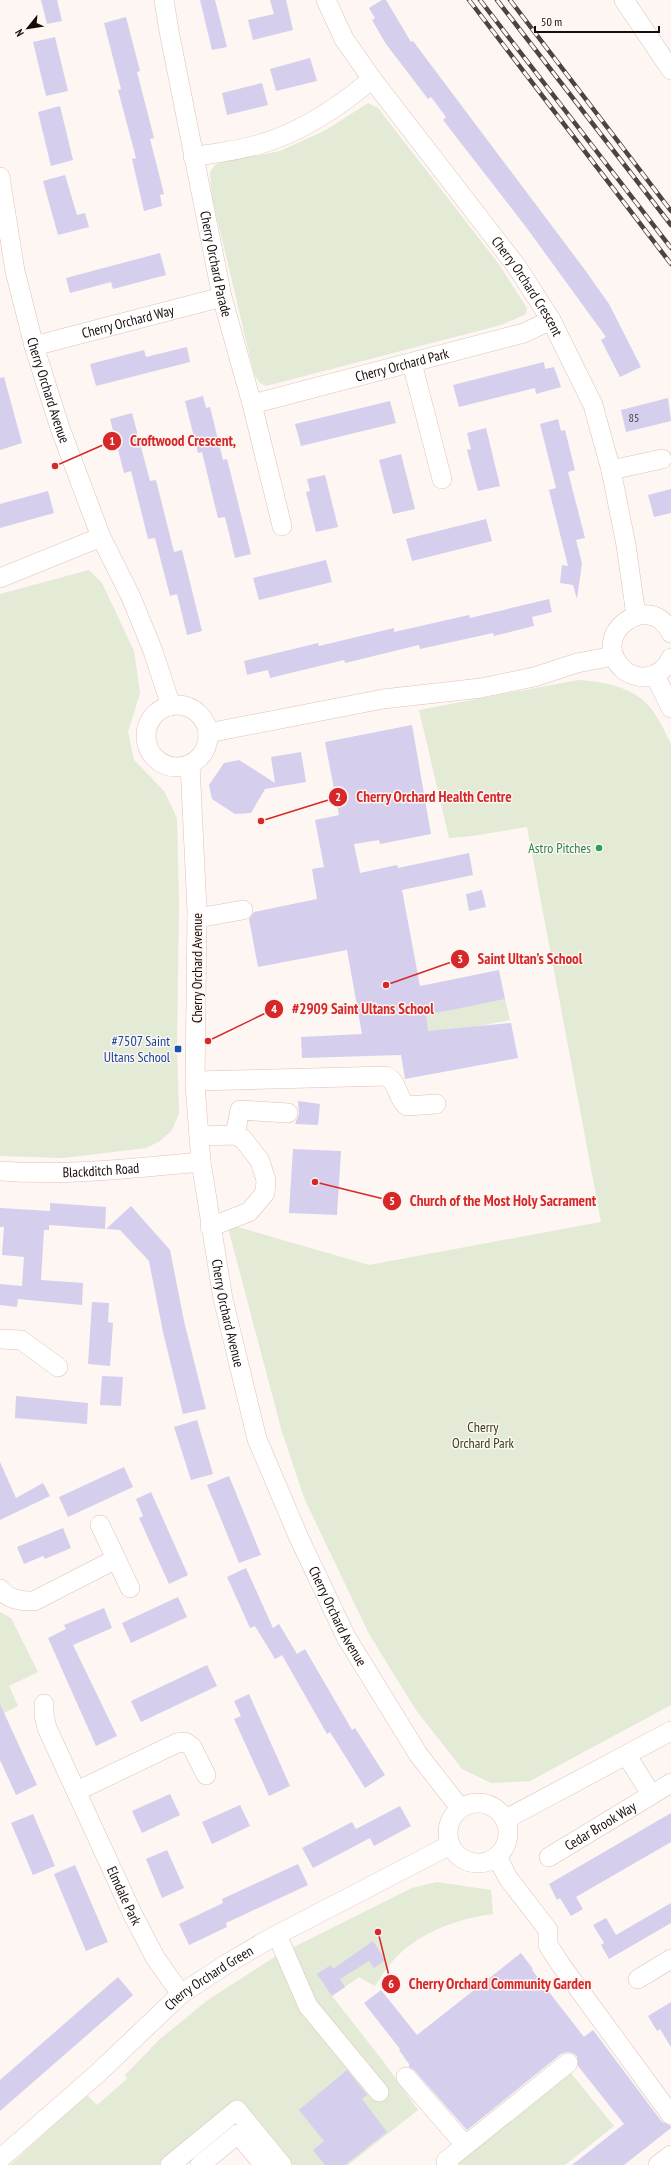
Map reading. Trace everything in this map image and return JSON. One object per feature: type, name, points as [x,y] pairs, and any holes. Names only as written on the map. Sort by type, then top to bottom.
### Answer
[{"type":"street","name":"Cherry Orchard Parade","points":[[164,0],[168,31],[222,298],[252,404],[282,526]]},
{"type":"street","name":"Cherry Orchard Crescent","points":[[326,0],[344,39],[372,79],[518,267],[551,320],[592,405],[611,470],[626,545],[636,615]]},
{"type":"street","points":[[624,0],[671,70]]},
{"type":"street","points":[[193,157],[255,146],[294,132],[337,106],[372,79]]},
{"type":"street","name":"Cherry Orchard Avenue","points":[[0,177],[15,271],[34,346],[60,428],[101,537],[130,597],[153,651],[171,706]]},
{"type":"street","name":"Cherry Orchard Way","points":[[34,346],[222,298]]},
{"type":"street","name":"Cherry Orchard Park","points":[[252,404],[524,333],[551,320]]},
{"type":"street","points":[[412,363],[442,479]]},
{"type":"street","points":[[611,470],[662,459]]},
{"type":"street","points":[[0,578],[101,537]]},
{"type":"street","points":[[671,633],[662,622],[654,617],[636,615],[627,619],[619,626],[614,635],[612,646],[618,665],[626,672],[635,676],[645,677],[655,674],[663,670],[671,658]]},
{"type":"street","points":[[208,733],[383,699],[481,688],[534,677],[577,663],[614,656]]},
{"type":"street","points":[[655,674],[671,708]]},
{"type":"street","points":[[171,706],[188,707],[197,713],[203,720],[208,733],[206,746],[200,757],[190,764],[173,767],[159,761],[150,751],[146,738],[147,728],[152,717],[164,708],[171,706]]},
{"type":"street","name":"Cherry Orchard Avenue","points":[[190,764],[197,918],[196,1081],[201,1162],[210,1227],[226,1312],[258,1439],[300,1538],[346,1637],[418,1754],[460,1808]]},
{"type":"street","points":[[197,918],[244,910]]},
{"type":"street","points":[[196,1081],[386,1076],[393,1081],[403,1103],[406,1106],[436,1104]]},
{"type":"street","points":[[235,1135],[240,1110],[288,1113]]},
{"type":"street","points":[[199,1136],[235,1135],[243,1139],[260,1161],[266,1180],[265,1193],[249,1212],[210,1227]]},
{"type":"street","name":"Blackditch Road","points":[[0,1171],[37,1174],[127,1169],[201,1162]]},
{"type":"street","points":[[0,1339],[21,1340],[58,1368]]},
{"type":"street","points":[[100,1525],[130,1588]]},
{"type":"street","points":[[0,1589],[4,1594],[19,1601],[34,1601],[116,1559]]},
{"type":"street","name":"Elmdale Park","points":[[44,1704],[44,1715],[48,1728],[143,1934],[156,1959],[181,1994]]},
{"type":"street","points":[[506,1819],[627,1756],[671,1731]]},
{"type":"street","points":[[78,1791],[176,1743],[185,1742],[192,1747],[206,1775]]},
{"type":"street","name":"Cedar Brook Way","points":[[627,1756],[651,1794]]},
{"type":"street","name":"Cedar Brook Way","points":[[549,1857],[671,1783]]},
{"type":"street","points":[[474,1802],[489,1804],[497,1808],[506,1819],[508,1838],[504,1849],[497,1857],[482,1863],[470,1862],[460,1857],[450,1844],[448,1836],[449,1825],[453,1815],[460,1808],[474,1802]]},
{"type":"street","name":"Cherry Orchard Green","points":[[0,2159],[98,2073],[181,1994],[225,1965],[278,1935],[450,1844]]},
{"type":"street","points":[[497,1857],[508,1878],[548,1930],[548,1945],[561,1965],[671,2115]]},
{"type":"street","points":[[278,1935],[308,2006],[379,2092]]},
{"type":"street","points":[[638,1979],[671,1959]]},
{"type":"street","points":[[449,2165],[446,2162],[465,2145],[568,2063]]},
{"type":"street","points":[[406,2077],[465,2145]]},
{"type":"street","points":[[170,2165],[236,2110],[282,2165]]},
{"type":"street","points":[[200,2165],[238,2134],[264,2165]]},
{"type":"street","points":[[658,2165],[671,2155]]},
{"type":"green space","points":[[368,103],[378,108],[498,263],[527,308],[526,314],[501,325],[266,386],[260,383],[254,374],[212,197],[210,172],[216,164],[280,151],[326,130]]},
{"type":"green space","points":[[89,570],[102,583],[134,651],[140,693],[128,732],[134,760],[164,791],[177,818],[179,904],[177,1047],[179,1113],[172,1130],[160,1141],[146,1148],[63,1158],[0,1156],[0,594]]},
{"type":"green space","name":"Cherry Orchard Park","points":[[578,680],[600,682],[611,685],[631,692],[640,698],[655,714],[671,744],[671,1705],[530,1781],[491,1783],[462,1769],[416,1710],[369,1634],[305,1500],[282,1432],[227,1224],[369,1265],[601,1222],[527,827],[472,836],[449,838],[419,710]]},
{"type":"green space","points":[[505,999],[510,1020],[407,1040],[421,1015]]},
{"type":"green space","points":[[0,1612],[11,1618],[38,1672],[9,1686],[18,1706],[0,1715]]},
{"type":"green space","points":[[437,1882],[491,1890],[493,1914],[479,1916],[438,1929],[412,1943],[401,1952],[375,1986],[359,1977],[332,1996],[383,2061],[418,2110],[348,2165],[293,2165],[239,2100],[159,2165],[10,2165],[87,2095],[97,2105],[127,2079],[125,2075],[160,2039],[208,2000],[276,1956],[412,1888]]},
{"type":"green space","points":[[569,2071],[614,2126],[565,2165],[454,2165]]},
{"type":"building","points":[[41,0],[57,0],[62,21],[47,24]]},
{"type":"building","points":[[200,0],[215,0],[227,47],[212,50]]},
{"type":"building","points":[[270,0],[286,0],[293,30],[253,40],[248,20],[274,14]]},
{"type":"building","points":[[382,0],[386,0],[411,42],[413,41],[609,304],[641,367],[620,377],[601,340],[606,337],[526,227],[443,120],[446,117],[431,97],[428,99],[386,44],[372,20],[375,18],[369,8]]},
{"type":"building","points":[[126,17],[140,71],[137,72],[154,138],[150,139],[164,194],[160,195],[162,206],[144,211],[132,159],[136,158],[118,90],[121,89],[104,23]]},
{"type":"building","points":[[55,37],[68,91],[46,96],[33,42]]},
{"type":"building","points":[[310,58],[317,81],[276,91],[270,69]]},
{"type":"building","points":[[262,83],[268,105],[227,115],[222,93]]},
{"type":"building","points":[[60,106],[73,160],[51,166],[38,112]]},
{"type":"building","points":[[65,175],[77,215],[85,213],[89,227],[58,235],[43,181]]},
{"type":"building","points":[[160,253],[166,275],[113,289],[111,282],[70,293],[66,278]]},
{"type":"building","points":[[187,347],[190,362],[96,386],[90,364],[144,350],[146,357]]},
{"type":"building","points":[[544,362],[545,369],[554,367],[561,387],[536,394],[535,388],[459,407],[453,385]]},
{"type":"building","points":[[4,377],[22,443],[0,450],[0,378]]},
{"type":"building","points":[[203,396],[206,408],[210,407],[223,460],[227,459],[251,554],[235,558],[225,517],[218,518],[202,452],[198,453],[185,401]]},
{"type":"building","points":[[668,398],[671,421],[626,432],[621,410]]},
{"type":"building","points":[[390,401],[396,423],[301,446],[295,424]]},
{"type":"building","points":[[132,413],[150,481],[156,480],[174,552],[182,550],[202,631],[187,635],[177,594],[170,596],[155,538],[148,539],[131,471],[124,473],[110,419]]},
{"type":"building","points":[[558,419],[561,431],[565,430],[575,470],[568,472],[585,538],[576,540],[582,563],[577,599],[573,585],[560,583],[562,565],[568,566],[549,490],[556,488],[540,424]]},
{"type":"building","points":[[486,428],[500,486],[478,491],[467,450],[471,449],[467,433]]},
{"type":"building","points":[[401,454],[415,509],[393,514],[379,460]]},
{"type":"building","points":[[325,475],[338,527],[316,532],[306,492],[310,491],[307,479]]},
{"type":"building","points":[[671,489],[671,513],[654,517],[648,495]]},
{"type":"building","points":[[48,491],[54,513],[0,528],[0,504]]},
{"type":"building","points":[[486,519],[492,541],[412,561],[406,539]]},
{"type":"building","points":[[326,560],[332,582],[259,600],[253,578]]},
{"type":"building","points":[[549,599],[552,612],[532,617],[534,626],[494,636],[493,633],[420,649],[419,645],[345,663],[344,660],[270,678],[268,670],[247,675],[244,661],[318,643],[319,646],[394,628],[394,632],[469,615],[470,618]]},
{"type":"building","points":[[412,725],[431,834],[380,844],[379,840],[354,844],[360,873],[397,865],[398,868],[469,853],[473,875],[402,890],[420,986],[499,970],[505,999],[426,1015],[428,1031],[511,1023],[518,1058],[405,1079],[401,1055],[302,1058],[301,1037],[362,1034],[347,950],[258,967],[249,919],[254,912],[317,899],[312,869],[324,867],[315,820],[339,815],[325,742]]},
{"type":"building","points":[[301,752],[306,782],[265,789],[251,813],[235,814],[212,799],[209,785],[224,763],[239,760],[275,783],[271,757]]},
{"type":"building","points":[[482,890],[486,907],[469,911],[466,894]]},
{"type":"building","points":[[298,1101],[320,1104],[318,1125],[295,1124],[299,1114]]},
{"type":"building","points":[[293,1149],[341,1151],[337,1215],[289,1213]]},
{"type":"building","points":[[50,1203],[106,1207],[105,1229],[49,1225],[49,1230],[44,1230],[41,1280],[83,1283],[82,1305],[18,1299],[17,1307],[0,1305],[0,1284],[22,1286],[24,1257],[2,1255],[4,1227],[0,1227],[0,1208],[50,1211]]},
{"type":"building","points":[[131,1206],[170,1250],[184,1321],[206,1409],[183,1414],[163,1332],[149,1261],[120,1230],[106,1229]]},
{"type":"building","points":[[92,1302],[109,1303],[108,1322],[113,1323],[110,1366],[88,1364]]},
{"type":"building","points":[[102,1376],[123,1377],[121,1406],[100,1405]]},
{"type":"building","points":[[16,1396],[88,1403],[87,1424],[15,1418]]},
{"type":"building","points":[[197,1420],[213,1474],[191,1480],[174,1427]]},
{"type":"building","points":[[0,1462],[16,1498],[43,1483],[50,1496],[0,1520]]},
{"type":"building","points":[[124,1467],[133,1487],[68,1517],[59,1497]]},
{"type":"building","points":[[229,1476],[261,1555],[239,1563],[207,1485]]},
{"type":"building","points":[[151,1492],[188,1575],[169,1584],[139,1518],[143,1516],[136,1499]]},
{"type":"building","points":[[63,1528],[71,1548],[45,1559],[43,1556],[24,1564],[17,1547]]},
{"type":"building","points":[[246,1568],[273,1628],[279,1624],[297,1654],[305,1649],[352,1730],[355,1728],[385,1775],[365,1788],[330,1732],[327,1734],[282,1655],[275,1659],[255,1626],[250,1628],[227,1577]]},
{"type":"building","points":[[178,1597],[187,1617],[131,1643],[122,1623]]},
{"type":"building","points":[[104,1608],[112,1628],[73,1645],[117,1736],[96,1746],[48,1638],[66,1629],[64,1625]]},
{"type":"building","points":[[207,1665],[217,1686],[141,1722],[131,1701]]},
{"type":"building","points":[[249,1694],[290,1786],[269,1796],[234,1719],[241,1716],[234,1701]]},
{"type":"building","points":[[0,1704],[37,1785],[16,1795],[0,1760]]},
{"type":"building","points":[[170,1794],[180,1815],[142,1833],[132,1811]]},
{"type":"building","points":[[240,1805],[250,1826],[212,1844],[202,1822]]},
{"type":"building","points":[[400,1806],[411,1826],[374,1846],[370,1838],[313,1868],[302,1848],[352,1822],[356,1829]]},
{"type":"building","points":[[671,1813],[671,1842],[576,1897],[583,1909],[571,1916],[560,1898],[557,1900],[549,1884]]},
{"type":"building","points":[[33,1814],[55,1866],[33,1875],[11,1823]]},
{"type":"building","points":[[167,1850],[184,1888],[162,1898],[146,1859]]},
{"type":"building","points":[[298,1864],[308,1885],[226,1923],[227,1927],[189,1945],[179,1924],[223,1903],[222,1899]]},
{"type":"building","points":[[75,1865],[108,1942],[86,1951],[54,1874]]},
{"type":"building","points":[[671,1903],[671,1923],[609,1959],[601,1945],[604,1943],[593,1925],[606,1918],[616,1935]]},
{"type":"building","points":[[373,1941],[385,1960],[374,1968],[369,1961],[340,1979],[345,1987],[332,1996],[317,1974],[331,1965],[333,1969]]},
{"type":"building","points":[[521,1953],[533,1969],[532,1970],[584,2037],[593,2030],[662,2122],[671,2126],[671,2128],[624,2165],[572,2165],[624,2124],[578,2066],[577,2056],[567,2052],[561,2054],[467,2130],[414,2070],[409,2067],[409,2064],[399,2050],[400,2049],[364,2003],[381,1990],[417,2035]]},
{"type":"building","points":[[118,1977],[133,1995],[0,2111],[0,2080]]},
{"type":"building","points":[[671,2002],[671,2047],[660,2029],[657,2031],[648,2016]]},
{"type":"building","points":[[347,2070],[367,2095],[362,2099],[387,2132],[345,2165],[325,2165],[313,2150],[324,2141],[299,2110]]},
{"type":"railway","points":[[469,0],[671,264]]},
{"type":"railway","points":[[480,0],[671,248]]},
{"type":"railway","points":[[497,0],[671,225]]},
{"type":"railway","points":[[510,0],[671,211]]},
{"type":"place","name":"Croftwood Crescent,","points":[[55,466]]},
{"type":"place","name":"Cherry Orchard Health Centre","points":[[261,821]]},
{"type":"place","name":"Astro Pitches","points":[[599,848]]},
{"type":"place","name":"Saint Ultan’s School","points":[[386,985]]},
{"type":"place","name":"#2909 Saint Ultans School","points":[[208,1041]]},
{"type":"place","name":"#7507 Saint Ultans School","points":[[178,1049]]},
{"type":"place","name":"Church of the Most Holy Sacrament","points":[[315,1182]]},
{"type":"place","name":"Cherry Orchard Community Garden","points":[[378,1932]]}]
